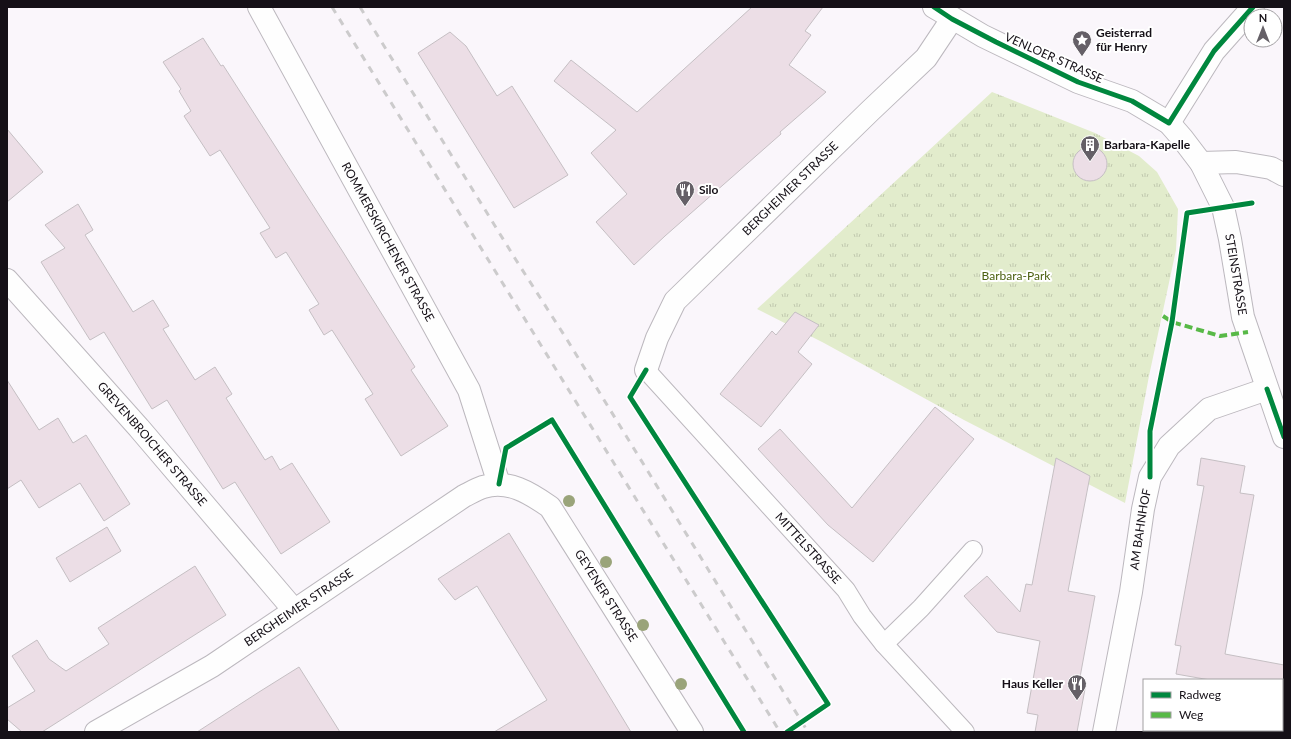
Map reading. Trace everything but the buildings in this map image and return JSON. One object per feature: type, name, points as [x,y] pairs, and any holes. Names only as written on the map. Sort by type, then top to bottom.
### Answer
[{"type":"street","name":"ROMMERSKIRCHENER STRASSE","points":[[259,7],[469,390],[499,484]]},
{"type":"street","name":"VENLOER STRASSE","points":[[934,7],[952,19],[996,42],[1078,82],[1132,101],[1169,123]]},
{"type":"street","points":[[1169,123],[1214,51],[1253,7]]},
{"type":"street","name":"BERGHEIMER STRASSE","points":[[646,370],[657,338],[675,301],[926,58],[952,19]]},
{"type":"street","name":"STEINSTRASSE","points":[[1169,123],[1201,163],[1223,207],[1230,238],[1243,317],[1284,437]]},
{"type":"street","points":[[1201,163],[1236,162],[1271,168],[1284,175]]},
{"type":"street","name":"GREVENBROICHER STRASSE","points":[[7,280],[139,428],[294,610]]},
{"type":"street","name":"AM BAHNHOF","points":[[1104,732],[1131,592],[1143,509],[1150,477],[1169,446],[1209,409],[1267,389]]},
{"type":"street","name":"BERGHEIMER STRASSE","points":[[96,732],[212,666],[464,496],[484,486],[499,484]]},
{"type":"street","name":"GEYENER STRASSE","points":[[499,484],[516,487],[532,494],[550,507],[692,732]]},
{"type":"lane","name":"MITTELSTRASSE","points":[[646,370],[846,590],[862,616],[884,644],[965,732]]},
{"type":"lane","points":[[884,644],[921,608],[973,550]]},
{"type":"green space","name":"Barbara-Park","points":[[992,92],[1095,133],[1139,156],[1157,172],[1178,209],[1176,250],[1149,376],[1125,503],[964,420],[824,343],[757,309]]},
{"type":"railway","points":[[332,7],[780,732]]},
{"type":"railway","points":[[360,7],[516,260],[566,338],[808,732]]},
{"type":"marked path","points":[[1163,316],[1172,322],[1220,336],[1248,332]]},
{"type":"cycle path","points":[[934,7],[952,19],[996,42],[1078,82],[1132,101],[1169,123],[1214,51],[1253,7]]},
{"type":"cycle path","points":[[1150,477],[1150,431],[1172,322],[1187,213],[1252,203]]},
{"type":"cycle path","points":[[646,370],[630,397],[828,704],[787,732]]},
{"type":"cycle path","points":[[1267,389],[1284,437]]},
{"type":"cycle path","points":[[499,484],[506,448],[552,420],[744,732]]},
{"type":"place","name":"Geisterrad für Henry","points":[[1082,57]]},
{"type":"place","name":"Barbara-Kapelle","points":[[1090,162]]},
{"type":"place","name":"Silo","points":[[685,207]]},
{"type":"place","name":"Haus Keller","points":[[1077,701]]}]
